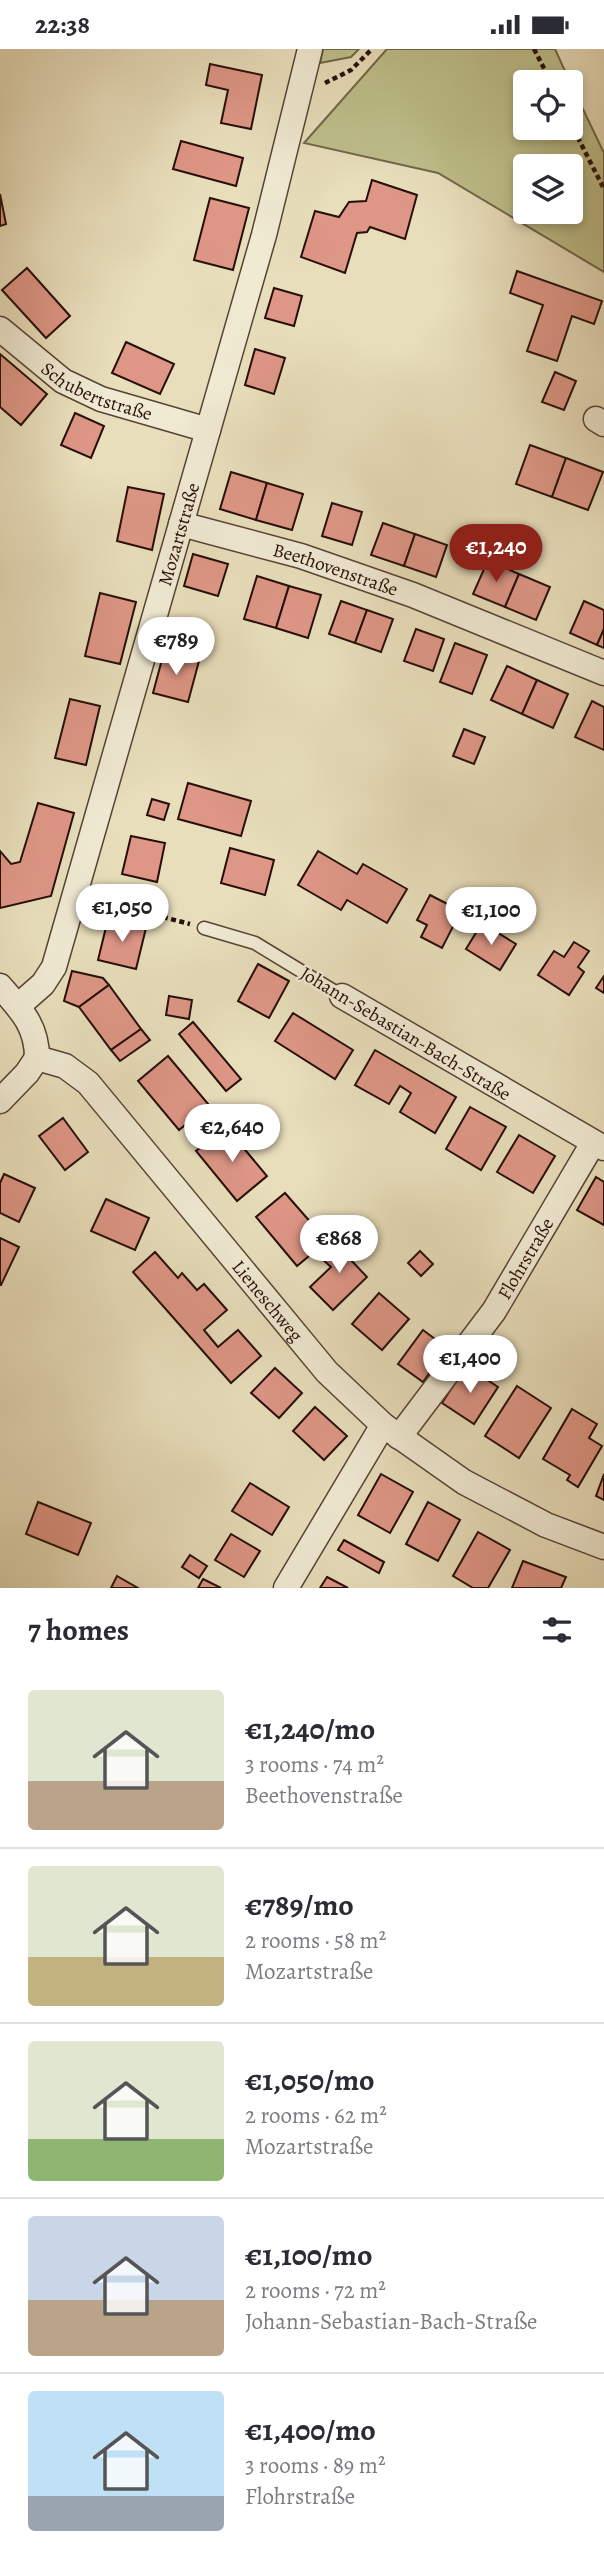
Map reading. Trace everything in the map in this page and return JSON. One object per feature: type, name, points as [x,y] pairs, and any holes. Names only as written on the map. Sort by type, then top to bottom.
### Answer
[{"type":"street","name":"Mozartstraße","points":[[18,1006],[43,983],[54,967],[208,430],[302,90],[310,49]]},
{"type":"street","name":"Schubertstraße","points":[[0,329],[63,381],[101,399],[208,430]]},
{"type":"street","name":"Beethovenstraße","points":[[181,524],[302,556],[401,591],[604,673]]},
{"type":"street","points":[[0,986],[30,1021],[37,1039],[37,1058],[27,1073],[0,1101]]},
{"type":"street","name":"Johann-Sebastian-Bach-Straße","points":[[341,996],[599,1145]]},
{"type":"street","name":"Lieneschweg","points":[[37,1058],[65,1066],[88,1083],[327,1372],[391,1431],[464,1482],[545,1525],[604,1547]]},
{"type":"street","name":"Flohrstraße","points":[[286,1588],[391,1431],[494,1311],[599,1145]]},
{"type":"lane","name":"Johann-Sebastian-Bach-Straße","points":[[204,928],[255,943],[341,996]]},
{"type":"path","points":[[302,90],[351,71],[372,49]]},
{"type":"path","points":[[534,49],[545,70]]},
{"type":"path","points":[[579,140],[604,189]]},
{"type":"path","points":[[75,895],[204,928]]},
{"type":"green space","points":[[323,49],[359,49],[351,57],[320,63]]},
{"type":"green space","points":[[387,49],[555,49],[565,70],[513,70],[513,140],[583,140],[583,108],[604,153],[604,272],[524,224],[583,224],[583,154],[513,154],[513,218],[438,173],[304,143]]},
{"type":"building","points":[[210,64],[262,75],[251,129],[221,123],[228,90],[206,85]]},
{"type":"building","points":[[181,141],[243,158],[236,186],[173,169]]},
{"type":"building","points":[[372,180],[417,195],[405,239],[370,227],[367,232],[357,233],[345,273],[301,257],[315,211],[339,217],[349,202],[366,201]]},
{"type":"building","points":[[0,194],[6,224],[0,226]]},
{"type":"building","points":[[210,198],[249,208],[233,270],[194,260]]},
{"type":"building","points":[[27,268],[70,316],[46,338],[2,290]]},
{"type":"building","points":[[517,271],[602,301],[594,324],[572,316],[557,361],[527,351],[543,305],[510,293]]},
{"type":"building","points":[[274,288],[302,296],[294,326],[265,318]]},
{"type":"building","points":[[126,342],[174,364],[160,394],[112,373]]},
{"type":"building","points":[[255,349],[285,358],[274,394],[245,385]]},
{"type":"building","points":[[0,354],[47,394],[21,425],[0,407]]},
{"type":"building","points":[[555,372],[576,381],[564,410],[542,402]]},
{"type":"building","points":[[75,413],[104,426],[91,458],[61,445]]},
{"type":"building","points":[[530,445],[566,458],[552,497],[516,484]]},
{"type":"building","points":[[566,458],[603,472],[588,510],[552,497]]},
{"type":"building","points":[[231,472],[267,483],[256,520],[220,509]]},
{"type":"building","points":[[267,483],[303,494],[292,530],[256,520]]},
{"type":"building","points":[[128,487],[164,494],[152,550],[117,541]]},
{"type":"building","points":[[332,503],[362,512],[352,545],[322,536]]},
{"type":"building","points":[[383,523],[415,534],[404,566],[371,555]]},
{"type":"building","points":[[415,534],[447,545],[436,577],[404,566]]},
{"type":"building","points":[[193,554],[228,564],[218,596],[184,586]]},
{"type":"building","points":[[488,560],[519,574],[505,607],[473,594]]},
{"type":"building","points":[[519,574],[550,587],[536,620],[505,607]]},
{"type":"building","points":[[257,576],[289,586],[276,628],[244,619]]},
{"type":"building","points":[[289,586],[321,595],[308,638],[276,628]]},
{"type":"building","points":[[100,593],[136,602],[120,664],[85,656]]},
{"type":"building","points":[[341,601],[367,610],[355,643],[329,634]]},
{"type":"building","points":[[584,601],[604,610],[604,629],[597,645],[570,633]]},
{"type":"building","points":[[367,610],[393,619],[381,652],[355,643]]},
{"type":"building","points":[[416,629],[444,639],[433,671],[404,661]]},
{"type":"building","points":[[604,629],[604,648],[597,645]]},
{"type":"building","points":[[455,643],[487,655],[472,694],[440,682]]},
{"type":"building","points":[[164,652],[199,661],[188,702],[153,693]]},
{"type":"building","points":[[507,666],[537,680],[522,714],[491,700]]},
{"type":"building","points":[[537,680],[568,694],[553,728],[522,714]]},
{"type":"building","points":[[70,699],[100,706],[86,765],[55,758]]},
{"type":"building","points":[[592,701],[604,707],[604,750],[575,737]]},
{"type":"building","points":[[464,729],[485,737],[474,764],[453,756]]},
{"type":"building","points":[[188,783],[251,801],[241,836],[178,819]]},
{"type":"building","points":[[152,799],[169,804],[164,820],[147,815]]},
{"type":"building","points":[[38,803],[74,813],[51,896],[0,908],[0,851],[11,864],[20,862]]},
{"type":"building","points":[[131,836],[165,843],[157,882],[122,874]]},
{"type":"building","points":[[230,848],[274,860],[265,895],[221,883]]},
{"type":"building","points":[[318,851],[357,874],[363,864],[407,889],[387,923],[347,900],[341,910],[298,885]]},
{"type":"building","points":[[430,895],[461,911],[442,948],[421,937],[427,925],[417,920]]},
{"type":"building","points":[[108,919],[146,928],[136,969],[98,960]]},
{"type":"building","points":[[482,923],[516,944],[500,970],[466,949]]},
{"type":"building","points":[[574,942],[589,951],[578,967],[584,972],[569,995],[538,975],[554,951],[564,957]]},
{"type":"building","points":[[258,964],[289,981],[269,1018],[238,1001]]},
{"type":"building","points":[[72,971],[103,978],[109,985],[79,1007],[64,1001]]},
{"type":"building","points":[[604,976],[604,993],[596,988]]},
{"type":"building","points":[[109,985],[141,1029],[111,1050],[79,1007]]},
{"type":"building","points":[[169,996],[192,1000],[189,1019],[166,1015]]},
{"type":"building","points":[[293,1013],[353,1050],[335,1079],[275,1041]]},
{"type":"building","points":[[193,1022],[241,1079],[226,1091],[179,1034]]},
{"type":"building","points":[[141,1029],[150,1040],[120,1061],[111,1050]]},
{"type":"building","points":[[375,1050],[456,1097],[435,1133],[400,1112],[411,1093],[400,1086],[389,1104],[355,1085]]},
{"type":"building","points":[[168,1056],[209,1105],[179,1130],[138,1081]]},
{"type":"building","points":[[470,1107],[506,1127],[481,1170],[446,1149]]},
{"type":"building","points":[[63,1118],[88,1152],[65,1170],[39,1136]]},
{"type":"building","points":[[226,1127],[267,1176],[237,1201],[196,1151]]},
{"type":"building","points":[[519,1135],[555,1156],[533,1193],[497,1172]]},
{"type":"building","points":[[4,1174],[35,1188],[19,1222],[0,1213],[0,1183]]},
{"type":"building","points":[[596,1177],[604,1182],[604,1225],[577,1210]]},
{"type":"building","points":[[285,1193],[327,1241],[297,1266],[256,1217]]},
{"type":"building","points":[[106,1199],[149,1218],[135,1250],[91,1231]]},
{"type":"building","points":[[343,1237],[356,1251],[349,1258],[367,1277],[333,1310],[310,1287],[331,1267],[321,1258]]},
{"type":"building","points":[[0,1238],[19,1247],[1,1285],[0,1285]]},
{"type":"building","points":[[420,1251],[433,1264],[421,1276],[408,1263]]},
{"type":"building","points":[[155,1252],[178,1278],[182,1273],[197,1290],[204,1284],[227,1310],[204,1330],[218,1347],[238,1330],[261,1356],[231,1383],[133,1272]]},
{"type":"building","points":[[379,1293],[409,1319],[382,1350],[352,1324]]},
{"type":"building","points":[[423,1330],[447,1348],[423,1382],[398,1364]]},
{"type":"building","points":[[466,1366],[498,1387],[474,1424],[442,1403]]},
{"type":"building","points":[[275,1368],[302,1393],[279,1418],[251,1393]]},
{"type":"building","points":[[517,1386],[551,1408],[519,1458],[485,1436]]},
{"type":"building","points":[[315,1407],[347,1436],[324,1460],[293,1431]]},
{"type":"building","points":[[572,1409],[597,1424],[589,1438],[602,1446],[578,1487],[567,1480],[570,1475],[543,1459]]},
{"type":"building","points":[[381,1474],[413,1492],[390,1533],[358,1515]]},
{"type":"building","points":[[604,1474],[604,1500],[596,1496]]},
{"type":"building","points":[[250,1483],[289,1507],[272,1535],[232,1511]]},
{"type":"building","points":[[38,1502],[91,1523],[78,1555],[26,1534]]},
{"type":"building","points":[[428,1502],[460,1520],[438,1561],[406,1544]]},
{"type":"building","points":[[478,1532],[510,1550],[488,1588],[473,1588],[453,1576]]},
{"type":"building","points":[[231,1534],[260,1551],[244,1577],[215,1560]]},
{"type":"building","points":[[344,1540],[384,1562],[379,1573],[338,1550]]},
{"type":"building","points":[[190,1555],[207,1566],[199,1578],[182,1567]]},
{"type":"building","points":[[523,1561],[566,1577],[561,1588],[512,1588]]},
{"type":"building","points":[[117,1576],[138,1588],[111,1588]]},
{"type":"building","points":[[327,1577],[348,1588],[320,1588]]},
{"type":"building","points":[[203,1579],[221,1588],[198,1588]]}]
